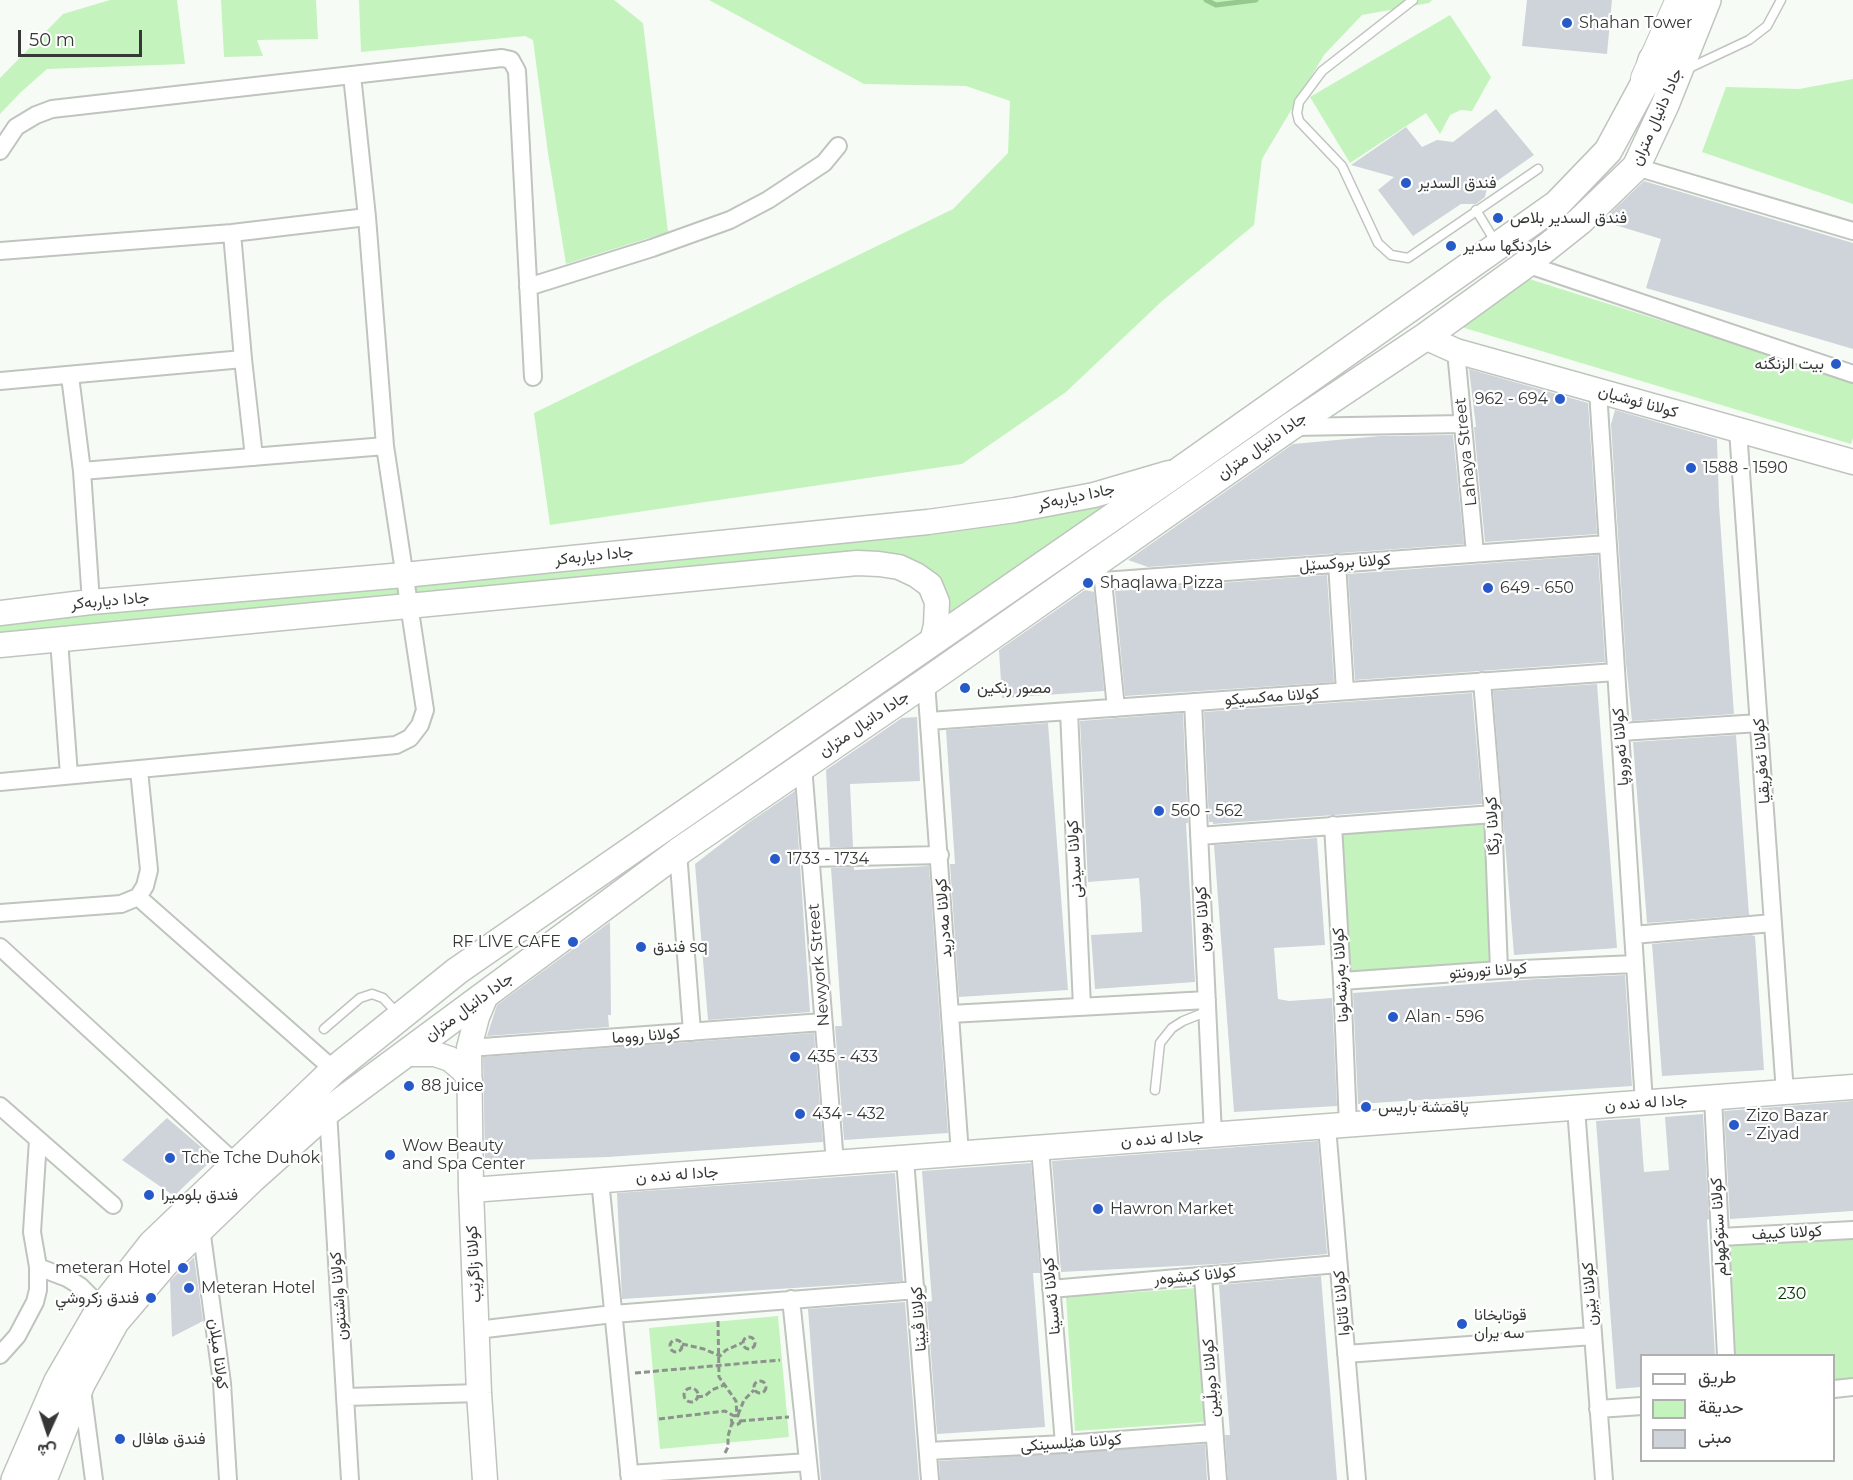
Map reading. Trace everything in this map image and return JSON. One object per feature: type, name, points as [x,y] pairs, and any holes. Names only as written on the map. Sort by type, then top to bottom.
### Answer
[{"type":"highway","points":[[1662,76],[1682,0]]},
{"type":"main road","name":"جادا دانيال متران","points":[[43,1480],[71,1378],[167,1261],[252,1179],[328,1111],[678,852],[926,682],[1097,573],[1290,427],[1425,337],[1526,264],[1580,221],[1636,167],[1665,105],[1662,76],[1669,0]]},
{"type":"main road","name":"جادا دانيال متران","points":[[15,1480],[71,1378],[102,1308],[152,1244],[334,1070],[457,971],[1182,469],[1557,204],[1608,152],[1662,76],[1707,0]]},
{"type":"main road","points":[[1456,275],[1475,300]]},
{"type":"street","points":[[0,152],[16,127],[52,109],[502,58],[511,60],[517,71],[533,377]]},
{"type":"street","points":[[0,782],[396,746],[410,738],[420,725],[425,710],[385,446],[367,217],[352,75]]},
{"type":"street","points":[[528,287],[652,248],[730,220],[768,200],[824,163],[838,146]]},
{"type":"street","points":[[1636,167],[1853,231]]},
{"type":"street","points":[[0,251],[232,233],[367,217]]},
{"type":"street","points":[[232,233],[254,457]]},
{"type":"street","points":[[1526,264],[1853,374]]},
{"type":"street","name":"كولانا ئوشيان","points":[[1425,337],[1456,351],[1853,462]]},
{"type":"street","name":"Lahaya Street","points":[[1456,351],[1475,554]]},
{"type":"street","points":[[0,381],[243,359]]},
{"type":"street","points":[[70,376],[82,471],[91,602]]},
{"type":"street","name":"كولانا ئه‌وروپا","points":[[1598,391],[1644,1103]]},
{"type":"street","points":[[1290,427],[1463,424]]},
{"type":"street","name":"كولانا ئه‌فریقیا","points":[[1738,430],[1785,1093]]},
{"type":"street","points":[[82,471],[385,446]]},
{"type":"street","name":"جادا دیاربه‌كر","points":[[0,613],[91,602],[404,575],[928,522],[1015,510],[1104,492],[1182,469]]},
{"type":"street","name":"كولانا بروکسێل","points":[[1097,573],[1337,563],[1607,544]]},
{"type":"street","name":"جادا دیاربه‌كر","points":[[0,645],[857,563],[899,567],[930,585],[937,602],[936,625],[932,642]]},
{"type":"street","points":[[1337,563],[1345,692]]},
{"type":"street","points":[[1097,573],[1116,708]]},
{"type":"street","points":[[59,640],[69,775]]},
{"type":"street","name":"كولانا مەکسیکو","points":[[929,721],[1616,672]]},
{"type":"street","name":"كولانا رێگا","points":[[1482,681],[1493,814],[1499,970]]},
{"type":"street","name":"كولانا مه‌درید","points":[[926,682],[960,1154]]},
{"type":"street","name":"كولانا بوون","points":[[1193,702],[1213,1135]]},
{"type":"street","name":"كولانا سيدنى","points":[[1069,711],[1082,1007]]},
{"type":"street","points":[[1621,732],[1759,723]]},
{"type":"street","name":"Newyork Street","points":[[803,766],[835,1163]]},
{"type":"street","points":[[0,913],[121,904],[138,897],[145,886],[149,870],[139,770]]},
{"type":"street","points":[[1199,836],[1493,814]]},
{"type":"street","name":"كولانا به‌رشه‌لونا","points":[[1333,825],[1342,981],[1337,1126]]},
{"type":"street","points":[[678,852],[693,1032]]},
{"type":"street","points":[[810,858],[940,855]]},
{"type":"street","points":[[138,897],[334,1070]]},
{"type":"street","points":[[1633,934],[1773,923]]},
{"type":"street","points":[[3,957],[235,1163]]},
{"type":"street","name":"كولانا تورونتو","points":[[1342,981],[1499,970],[1635,964]]},
{"type":"street","name":"كولانا زاگرێب","points":[[485,1480],[471,1190],[469,1048],[487,993]]},
{"type":"street","points":[[950,1014],[1082,1007],[1207,1006]]},
{"type":"street","name":"كولانا رووما","points":[[469,1048],[824,1022]]},
{"type":"street","points":[[405,1054],[435,1054],[450,1059],[463,1070],[470,1080]]},
{"type":"street","name":"جادا له نده ن","points":[[471,1190],[1853,1087]]},
{"type":"street","name":"كولانا ستوكهولم","points":[[1713,1098],[1726,1354]]},
{"type":"street","points":[[0,1106],[113,1205]]},
{"type":"street","name":"كولانا بێرن","points":[[1576,1108],[1604,1480]]},
{"type":"street","name":"كولانا واشنتون","points":[[328,1111],[350,1480]]},
{"type":"street","name":"كولانا ئاتاوا","points":[[1337,1126],[1338,1264],[1357,1480]]},
{"type":"street","points":[[0,1355],[16,1336],[35,1302],[38,1290],[38,1268],[32,1232],[38,1140]]},
{"type":"street","name":"كولانا ئەسینا","points":[[1040,1148],[1064,1444]]},
{"type":"street","name":"كولانا ڤیێنا","points":[[905,1159],[930,1480]]},
{"type":"street","points":[[600,1180],[629,1477],[808,1462]]},
{"type":"street","name":"كولانا ميلان","points":[[201,1228],[222,1383],[228,1480]]},
{"type":"street","name":"كولانا كييف","points":[[1720,1238],[1853,1230]]},
{"type":"street","name":"كولانا كیشوه‌ر","points":[[1051,1289],[1338,1264]]},
{"type":"street","points":[[38,1268],[67,1278],[80,1286],[102,1308]]},
{"type":"street","name":"كولانا دوبڵین","points":[[1203,1276],[1218,1480]]},
{"type":"street","points":[[477,1330],[613,1314],[916,1290]]},
{"type":"street","points":[[791,1299],[810,1480]]},
{"type":"street","points":[[1346,1354],[1593,1336]]},
{"type":"street","points":[[71,1378],[94,1480]]},
{"type":"street","points":[[1835,1389],[1853,1387]]},
{"type":"street","points":[[346,1397],[479,1393]]},
{"type":"street","points":[[1598,1409],[1640,1406]]},
{"type":"street","name":"كولانا ھێلسینکی","points":[[928,1451],[1214,1433]]},
{"type":"lane","points":[[1413,0],[1322,71],[1299,102],[1299,121],[1342,166],[1378,243],[1391,255],[1408,258],[1538,169]]},
{"type":"lane","points":[[1662,76],[1749,40],[1767,26],[1781,0]]},
{"type":"lane","points":[[1476,210],[1497,246]]},
{"type":"lane","points":[[324,1029],[360,998],[372,994],[384,998],[400,1016]]},
{"type":"lane","points":[[1155,1090],[1160,1043],[1172,1028],[1207,1006]]},
{"type":"path","points":[[717,1305],[719,1377],[736,1401],[736,1416]]},
{"type":"path","points":[[720,1356],[726,1350],[742,1343],[744,1339],[750,1337],[754,1340],[752,1348],[746,1349],[742,1343]]},
{"type":"path","points":[[682,1344],[679,1352],[673,1352],[670,1349],[670,1344],[678,1340],[682,1344],[704,1348],[720,1356]]},
{"type":"path","points":[[618,1374],[797,1358]]},
{"type":"path","points":[[713,1470],[728,1447],[731,1419],[736,1416],[758,1381],[766,1385],[762,1393],[754,1389]]},
{"type":"path","points":[[697,1397],[694,1389],[690,1388],[684,1392],[684,1397],[688,1401],[695,1401],[697,1397],[705,1396],[724,1385]]},
{"type":"path","points":[[659,1419],[725,1411],[736,1416],[740,1421]]},
{"type":"path","points":[[732,1423],[803,1415]]},
{"type":"green space","points":[[110,0],[177,0],[185,64],[47,69],[0,114],[0,78],[63,14]]},
{"type":"green space","points":[[221,0],[316,0],[318,39],[257,40],[263,56],[224,57]]},
{"type":"green space","points":[[359,0],[614,0],[643,23],[668,232],[566,264],[533,40],[525,36],[361,52]]},
{"type":"green space","points":[[709,0],[1432,0],[1429,3],[1362,15],[1324,55],[1262,159],[1254,225],[1161,302],[1066,392],[962,464],[550,525],[534,413],[953,209],[1008,153],[1010,101],[966,86],[864,84]]},
{"type":"green space","points":[[1450,15],[1491,77],[1472,111],[1461,110],[1450,115],[1440,134],[1426,113],[1350,163],[1310,97]]},
{"type":"green space","points":[[1853,79],[1853,204],[1702,152],[1726,87],[1799,89]]},
{"type":"green space","points":[[1523,277],[1853,381],[1853,438],[1851,444],[1458,326]]},
{"type":"green space","points":[[1134,485],[932,642],[937,602],[899,567],[0,645],[0,613],[404,575]]},
{"type":"green space","points":[[1493,814],[1499,970],[1342,981],[1333,825]]},
{"type":"green space","name":"230","points":[[1853,1230],[1853,1387],[1835,1389],[1835,1354],[1726,1354],[1720,1237]]},
{"type":"green space","points":[[1197,1288],[1206,1422],[1075,1431],[1066,1297]]},
{"type":"green space","points":[[778,1316],[789,1437],[660,1449],[649,1328]]},
{"type":"building","name":"Shahan Tower","points":[[1527,0],[1612,0],[1607,54],[1522,46]]},
{"type":"building","points":[[1496,109],[1534,155],[1487,188],[1485,197],[1476,204],[1461,204],[1413,236],[1378,190],[1394,177],[1351,165],[1406,127],[1422,147],[1437,140],[1453,142]]},
{"type":"building","points":[[1644,181],[1853,243],[1853,349],[1646,288],[1661,239],[1602,221]]},
{"type":"building","points":[[1469,369],[1588,403],[1597,534],[1485,542]]},
{"type":"building","points":[[1615,410],[1717,439],[1719,505],[1734,714],[1632,721],[1626,663],[1611,424]]},
{"type":"building","points":[[1453,435],[1464,544],[1148,567],[1128,560],[1293,444],[1380,436]]},
{"type":"building","points":[[1598,555],[1605,662],[1355,680],[1348,574]]},
{"type":"building","points":[[1327,575],[1334,682],[1125,696],[1115,591]]},
{"type":"building","points":[[1085,590],[1094,592],[1104,691],[1002,698],[999,650]]},
{"type":"building","points":[[1597,684],[1617,948],[1514,955],[1493,691]]},
{"type":"building","points":[[1472,693],[1482,804],[1213,824],[1209,822],[1204,712]]},
{"type":"building","points":[[1183,713],[1188,823],[1186,823],[1195,982],[1095,989],[1091,935],[1142,932],[1141,905],[1139,878],[1088,882],[1080,721]]},
{"type":"building","points":[[917,717],[920,781],[850,784],[853,847],[830,847],[826,770],[902,718]]},
{"type":"building","points":[[1048,723],[1068,990],[959,997],[950,864],[955,864],[946,730]]},
{"type":"building","points":[[1736,735],[1749,915],[1647,923],[1633,742]]},
{"type":"building","points":[[795,791],[810,1012],[708,1020],[695,864],[748,823]]},
{"type":"building","points":[[1317,838],[1325,945],[1274,948],[1276,975],[1278,999],[1289,1001],[1332,998],[1337,1106],[1234,1112],[1214,845]]},
{"type":"building","points":[[929,866],[948,1133],[844,1140],[835,1026],[842,1026],[831,868],[854,867],[854,870]]},
{"type":"building","points":[[610,922],[611,1015],[608,1015],[609,1027],[487,1036],[497,1005]]},
{"type":"building","points":[[1755,936],[1764,1070],[1662,1076],[1652,944]]},
{"type":"building","points":[[1625,975],[1632,1086],[1358,1104],[1353,993],[1537,979]]},
{"type":"building","points":[[814,1033],[823,1142],[608,1157],[485,1161],[483,1057]]},
{"type":"building","points":[[1853,1101],[1853,1211],[1730,1219],[1724,1111]]},
{"type":"building","points":[[1703,1114],[1715,1354],[1640,1354],[1640,1387],[1616,1389],[1596,1121],[1640,1118],[1644,1172],[1669,1170],[1665,1117]]},
{"type":"building","name":"Tche Tche Duhok","points":[[167,1118],[214,1158],[174,1196],[122,1160]]},
{"type":"building","points":[[1318,1141],[1327,1254],[1217,1264],[1061,1272],[1052,1161]]},
{"type":"building","points":[[1031,1163],[1040,1273],[1033,1273],[1045,1427],[937,1434],[927,1302],[932,1301],[922,1171]]},
{"type":"building","points":[[895,1173],[903,1281],[622,1299],[617,1193]]},
{"type":"building","points":[[194,1257],[203,1321],[172,1337],[170,1281]]},
{"type":"building","points":[[1321,1276],[1337,1480],[1228,1480],[1225,1435],[1230,1435],[1219,1285]]},
{"type":"building","points":[[905,1302],[919,1480],[821,1480],[808,1309]]},
{"type":"building","points":[[1205,1444],[1207,1480],[940,1480],[939,1461]]},
{"type":"waterway","points":[[1206,0],[1216,5],[1256,0]]},
{"type":"place","name":"Shahan Tower","points":[[1567,23]]},
{"type":"place","name":"فندق السدير","points":[[1406,183]]},
{"type":"place","name":"فندق السدير بلاص","points":[[1498,218]]},
{"type":"place","name":"خاردنگها سدير","points":[[1451,246]]},
{"type":"place","name":"بيت الزنگنه","points":[[1836,364]]},
{"type":"place","name":"962 - 694","points":[[1560,399]]},
{"type":"place","name":"1588 - 1590","points":[[1691,468]]},
{"type":"place","name":"Shaqlawa Pizza","points":[[1088,583]]},
{"type":"place","name":"649 - 650","points":[[1488,588]]},
{"type":"place","name":"مصور رنكين","points":[[965,688]]},
{"type":"place","name":"560 - 562","points":[[1159,811]]},
{"type":"place","name":"1733 - 1734","points":[[775,859]]},
{"type":"place","name":"RF LIVE CAFE","points":[[573,942]]},
{"type":"place","name":"فندق sq","points":[[641,947]]},
{"type":"place","name":"Alan - 596","points":[[1393,1017]]},
{"type":"place","name":"435 - 433","points":[[795,1057]]},
{"type":"place","name":"88 juice","points":[[409,1086]]},
{"type":"place","name":"پاقمشة باريس","points":[[1366,1107]]},
{"type":"place","name":"434 - 432","points":[[800,1114]]},
{"type":"place","name":"Zizo Bazar - Ziyad","points":[[1734,1125]]},
{"type":"place","name":"Wow Beauty and Spa Center","points":[[390,1155]]},
{"type":"place","name":"Tche Tche Duhok","points":[[170,1158]]},
{"type":"place","name":"فندق بلوميرا","points":[[149,1195]]},
{"type":"place","name":"Hawron Market","points":[[1098,1209]]},
{"type":"place","name":"meteran Hotel","points":[[183,1268]]},
{"type":"place","name":"Meteran Hotel","points":[[189,1288]]},
{"type":"place","name":"فندق زكروشي","points":[[151,1298]]},
{"type":"place","name":"قوتابخانا سه يران","points":[[1462,1324]]},
{"type":"place","name":"فندق هافال","points":[[120,1439]]}]
